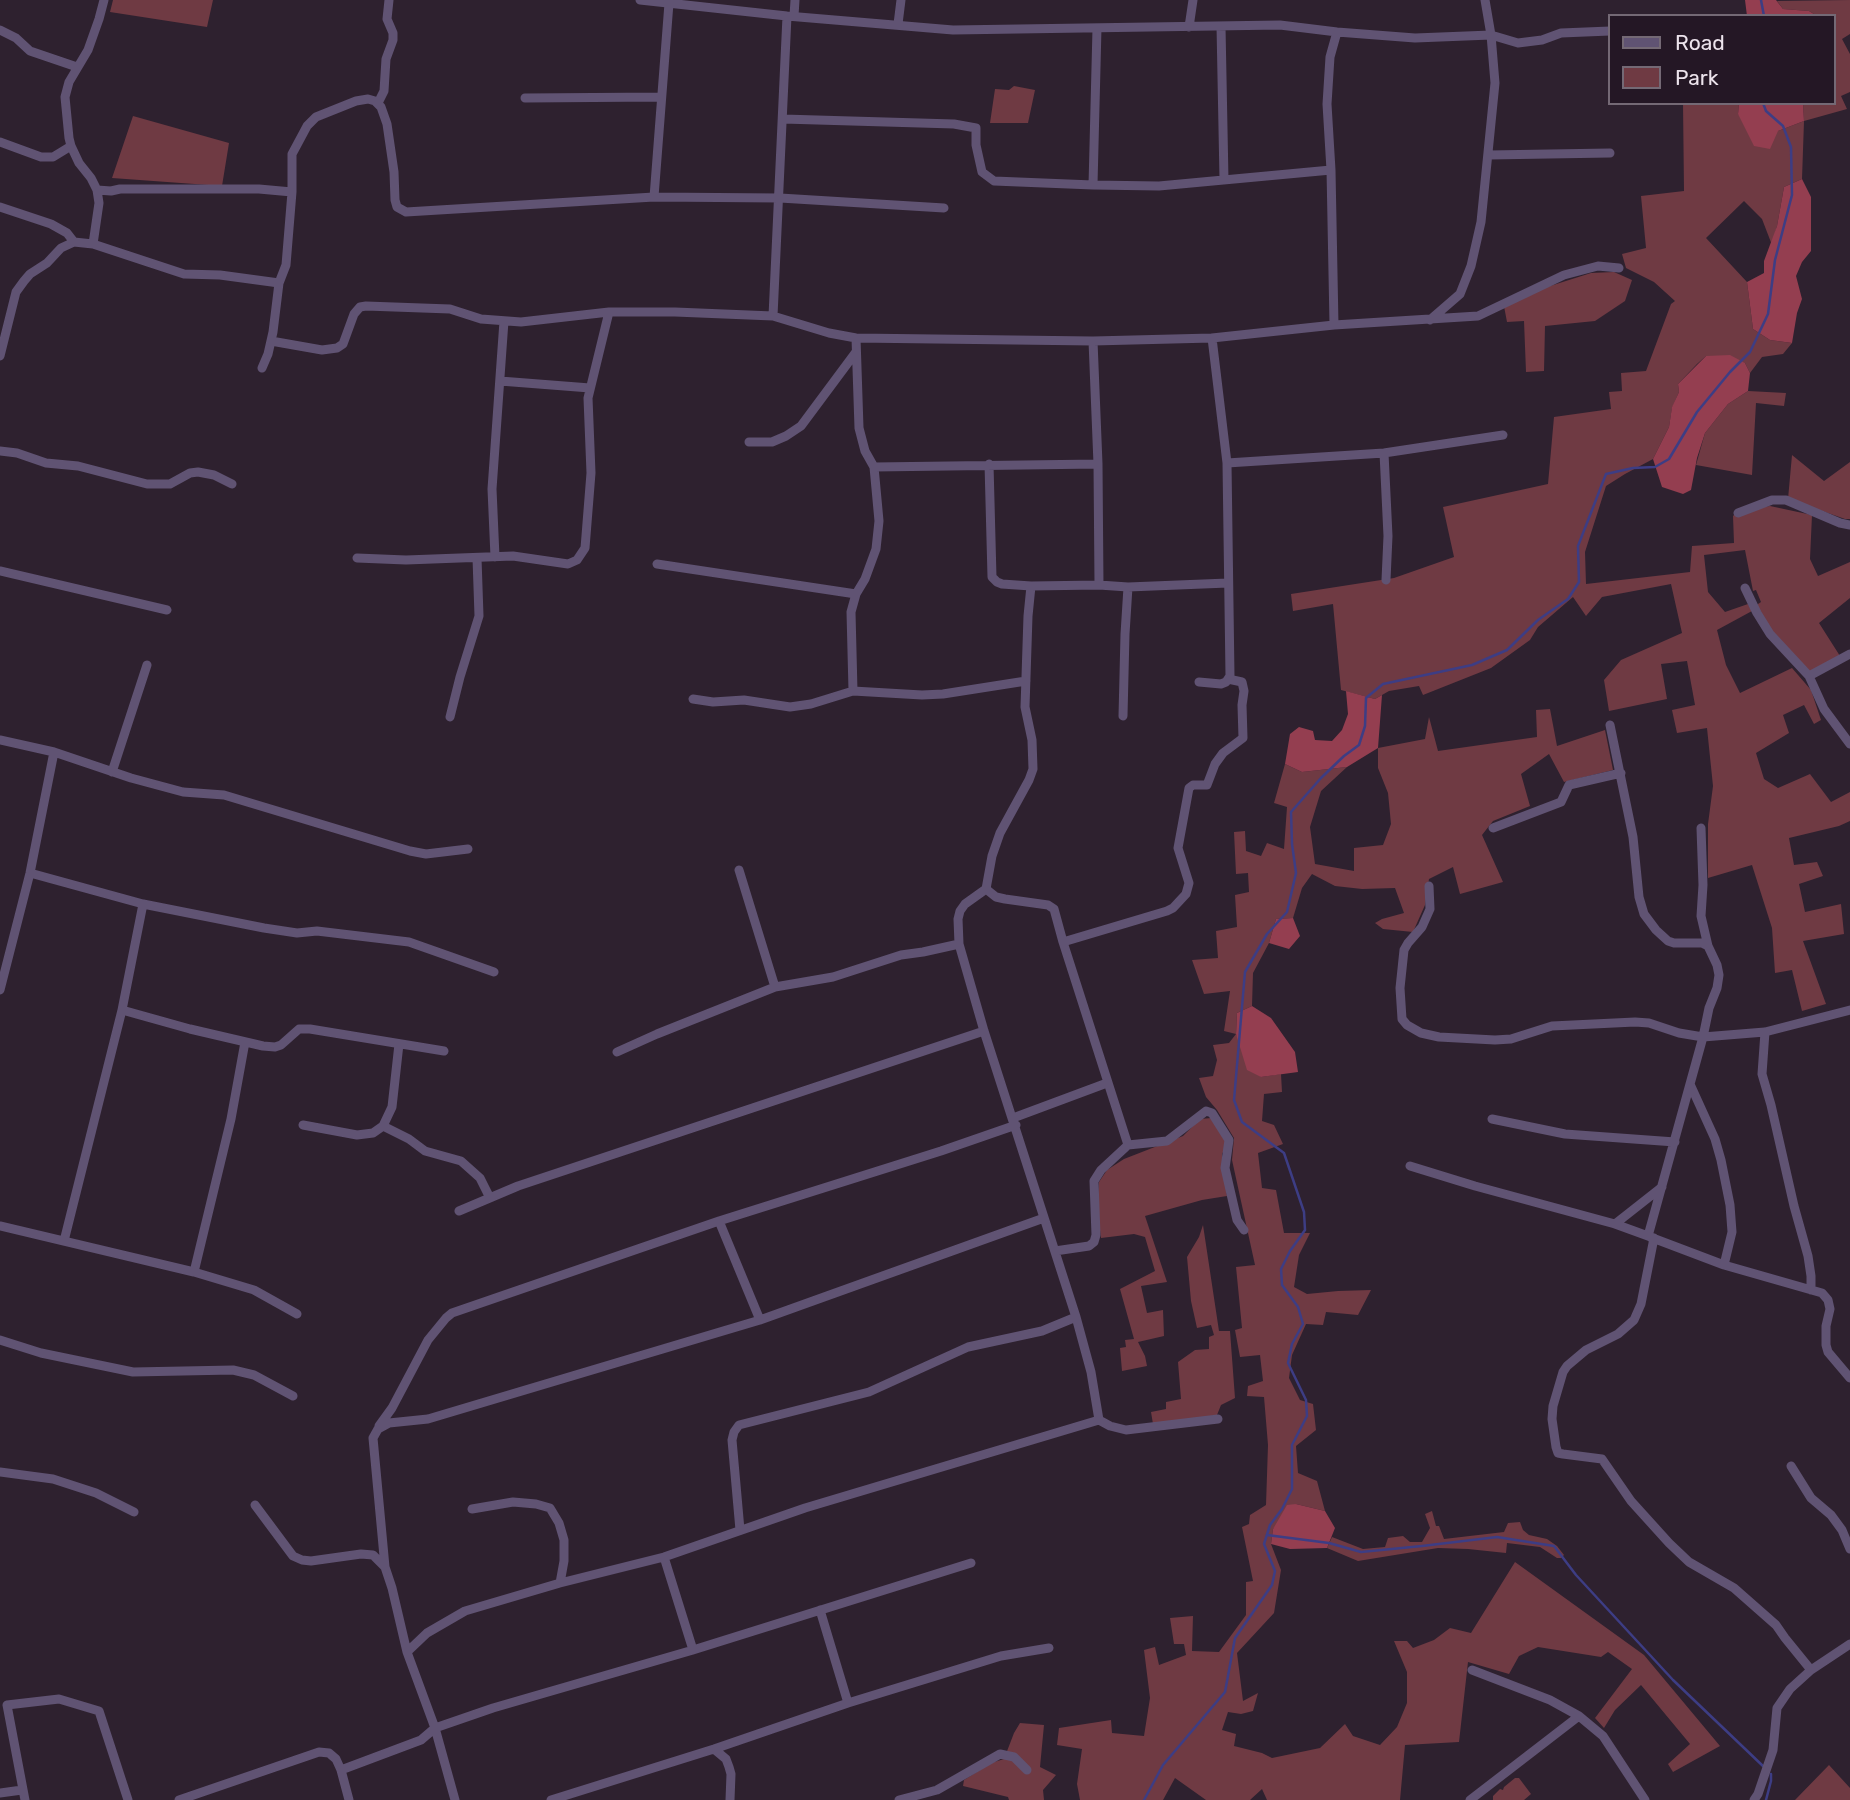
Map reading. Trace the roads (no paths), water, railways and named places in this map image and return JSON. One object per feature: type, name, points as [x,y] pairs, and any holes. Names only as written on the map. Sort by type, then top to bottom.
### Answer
[{"type":"street","points":[[93,244],[99,203],[97,190],[71,146],[65,97],[69,82],[88,50],[104,0]]},
{"type":"street","points":[[378,103],[384,91],[387,59],[393,40],[387,19],[389,0]]},
{"type":"street","points":[[640,0],[953,30],[1280,25],[1415,38],[1491,35],[1518,43],[1542,40],[1561,33],[1608,31]]},
{"type":"street","points":[[773,316],[783,119],[791,16],[795,0]]},
{"type":"street","points":[[898,24],[901,0]]},
{"type":"street","points":[[1189,27],[1193,0]]},
{"type":"street","points":[[1430,320],[1460,294],[1467,279],[1481,222],[1495,83],[1485,0]]},
{"type":"street","points":[[654,197],[669,3]]},
{"type":"street","points":[[1221,26],[1224,180]]},
{"type":"street","points":[[1093,185],[1097,28]]},
{"type":"street","points":[[0,30],[16,38],[30,51],[77,67]]},
{"type":"street","points":[[1334,325],[1327,104],[1330,57],[1337,32]]},
{"type":"street","points":[[525,99],[661,97]]},
{"type":"street","points":[[262,368],[271,341],[279,283],[286,265],[292,154],[307,126],[317,117],[356,101],[368,99],[381,107],[387,124],[395,200],[397,207],[406,212],[654,197],[780,198],[944,208]]},
{"type":"street","points":[[783,119],[954,124],[976,128],[976,145],[982,172],[994,181],[1159,186],[1331,170]]},
{"type":"street","points":[[0,142],[41,157],[53,157],[71,146]]},
{"type":"street","points":[[1489,155],[1610,153]]},
{"type":"street","points":[[97,190],[259,189],[292,192]]},
{"type":"street","points":[[0,207],[60,228],[74,242]]},
{"type":"street","points":[[0,356],[16,292],[30,274],[47,263],[61,248],[74,242],[93,244],[184,274],[220,275],[279,283]]},
{"type":"street","points":[[271,341],[322,351],[337,348],[343,344],[354,314],[360,307],[366,306],[450,309],[481,319],[521,322],[609,312],[773,316],[856,338],[1093,341],[1212,338],[1334,325],[1478,316],[1564,275],[1598,266],[1619,268]]},
{"type":"street","points":[[357,558],[406,560],[513,556],[568,564],[583,555],[591,473],[588,398],[609,312]]},
{"type":"street","points":[[495,557],[492,489],[504,321]]},
{"type":"street","points":[[853,691],[851,612],[876,549],[879,521],[874,467],[865,451],[859,428],[856,338]]},
{"type":"street","points":[[1199,682],[1221,684],[1228,679],[1230,669],[1227,463],[1212,338]]},
{"type":"street","points":[[1093,341],[1099,585]]},
{"type":"street","points":[[749,442],[772,442],[801,426],[856,352]]},
{"type":"street","points":[[500,380],[590,388]]},
{"type":"street","points":[[1227,463],[1384,453],[1503,435]]},
{"type":"street","points":[[0,451],[17,453],[46,463],[78,466],[147,484],[170,484],[190,473],[198,472],[214,475],[232,484]]},
{"type":"street","points":[[1384,453],[1388,536],[1386,580]]},
{"type":"street","points":[[989,464],[992,577],[996,582],[1031,586],[1128,587],[1228,583]]},
{"type":"street","points":[[874,467],[1098,464]]},
{"type":"street","points":[[1738,513],[1772,500],[1786,500],[1850,525]]},
{"type":"street","points":[[450,717],[480,616],[477,558]]},
{"type":"street","points":[[657,564],[856,594]]},
{"type":"street","points":[[0,571],[167,610]]},
{"type":"street","points":[[1031,586],[1025,707],[1032,740],[1033,769],[1000,833],[992,856],[986,889],[965,904],[960,911],[959,944],[984,1031],[1076,1317],[1091,1372],[1099,1420]]},
{"type":"street","points":[[1123,716],[1128,587]]},
{"type":"street","points":[[1745,588],[1770,634],[1809,676],[1824,709],[1850,744]]},
{"type":"street","points":[[1809,676],[1850,654]]},
{"type":"street","points":[[112,772],[147,665]]},
{"type":"street","points":[[1063,942],[1167,911],[1186,894],[1189,883],[1178,848],[1189,788],[1193,785],[1207,785],[1215,764],[1223,753],[1242,738],[1242,682],[1228,679]]},
{"type":"street","points":[[694,699],[713,702],[744,700],[790,707],[811,704],[853,691],[932,694],[1026,681]]},
{"type":"street","points":[[1610,725],[1633,837],[1639,897],[1644,914],[1668,941],[1702,943],[1709,947]]},
{"type":"street","points":[[0,740],[54,752],[183,792],[224,795],[410,851],[426,854],[468,849]]},
{"type":"street","points":[[0,990],[30,873],[54,752]]},
{"type":"street","points":[[1493,828],[1562,802],[1569,785],[1621,773]]},
{"type":"street","points":[[1701,828],[1701,916],[1717,965],[1719,981],[1709,1008],[1662,1188],[1641,1304],[1634,1321],[1618,1334],[1586,1350],[1567,1366],[1553,1406],[1552,1419],[1558,1452],[1602,1459],[1631,1501],[1669,1543],[1689,1562],[1734,1588],[1776,1625],[1811,1670]]},
{"type":"street","points":[[739,870],[775,987]]},
{"type":"street","points":[[30,873],[143,904],[264,928],[297,933],[317,931],[409,942],[494,972]]},
{"type":"street","points":[[1429,886],[1431,903],[1428,916],[1408,943],[1403,959],[1400,988],[1401,1015],[1404,1022],[1421,1033],[1438,1037],[1496,1040],[1511,1039],[1552,1026],[1635,1022],[1703,1037],[1765,1032],[1850,1010]]},
{"type":"street","points":[[986,889],[996,897],[1051,907],[1056,912],[1063,942],[1128,1145]]},
{"type":"street","points":[[64,1241],[122,1010],[143,904]]},
{"type":"street","points":[[617,1052],[775,987],[833,977],[901,955],[923,953],[959,944]]},
{"type":"street","points":[[122,1010],[245,1042],[275,1047],[299,1029],[310,1029],[444,1051]]},
{"type":"street","points":[[459,1211],[518,1186],[984,1031]]},
{"type":"street","points":[[1765,1032],[1762,1074],[1808,1256],[1811,1290]]},
{"type":"street","points":[[194,1272],[231,1119],[245,1042]]},
{"type":"street","points":[[303,1125],[358,1135],[373,1133],[383,1126],[393,1107],[399,1044]]},
{"type":"street","points":[[455,1800],[435,1728],[407,1652],[385,1567],[373,1438],[428,1340],[446,1318],[453,1313],[719,1221],[941,1150],[1107,1083]]},
{"type":"street","points":[[1690,1084],[1715,1139],[1730,1205],[1732,1232],[1724,1265]]},
{"type":"street","points":[[1055,1251],[1089,1246],[1094,1242],[1094,1181],[1101,1170],[1128,1145],[1172,1139],[1204,1111],[1212,1113],[1229,1140],[1225,1168],[1237,1220],[1244,1230]]},
{"type":"street","points":[[1492,1119],[1565,1134],[1675,1142]]},
{"type":"street","points":[[383,1126],[409,1139],[425,1151],[461,1161],[480,1178],[490,1198]]},
{"type":"street","points":[[1410,1166],[1615,1224],[1724,1265],[1822,1293],[1828,1300],[1830,1309],[1826,1326],[1828,1352],[1850,1378]]},
{"type":"street","points":[[1615,1224],[1662,1188]]},
{"type":"street","points":[[378,1429],[389,1423],[428,1419],[760,1320],[1044,1218]]},
{"type":"street","points":[[719,1221],[760,1320]]},
{"type":"street","points":[[0,1226],[194,1272],[254,1290],[297,1314]]},
{"type":"street","points":[[740,1530],[732,1440],[739,1425],[869,1392],[968,1348],[1042,1331],[1076,1317]]},
{"type":"street","points":[[0,1340],[41,1353],[133,1372],[233,1370],[254,1375],[293,1396]]},
{"type":"street","points":[[407,1652],[427,1633],[465,1611],[664,1557],[805,1508],[1099,1420],[1126,1430],[1218,1419]]},
{"type":"street","points":[[1791,1466],[1811,1498],[1831,1515],[1842,1530],[1850,1549]]},
{"type":"street","points":[[0,1472],[53,1479],[96,1493],[134,1512]]},
{"type":"street","points":[[472,1509],[513,1503],[550,1508],[559,1523],[564,1540],[560,1584]]},
{"type":"street","points":[[255,1505],[293,1556],[311,1561],[361,1554],[373,1555],[385,1567]]},
{"type":"street","points":[[664,1557],[693,1650]]},
{"type":"street","points":[[341,1770],[421,1740],[435,1728],[493,1708],[693,1650],[971,1563]]},
{"type":"street","points":[[820,1610],[848,1703]]},
{"type":"street","points":[[1754,1800],[1773,1750],[1777,1708],[1790,1689],[1811,1670],[1850,1644]]},
{"type":"street","points":[[551,1800],[1001,1656],[1049,1648]]},
{"type":"street","points":[[1472,1670],[1550,1700],[1579,1716],[1603,1736],[1645,1800]]},
{"type":"street","points":[[25,1800],[4,1705],[59,1699],[99,1711],[128,1800]]},
{"type":"street","points":[[1470,1800],[1579,1716]]},
{"type":"street","points":[[715,1749],[726,1759],[729,1767],[730,1800]]},
{"type":"street","points":[[179,1800],[319,1752],[329,1753],[335,1759],[341,1770],[349,1800]]},
{"type":"street","points":[[899,1800],[937,1790],[1000,1755],[1014,1757],[1027,1770]]},
{"type":"street","points":[[0,1793],[22,1790]]},
{"type":"waterway","points":[[1761,0],[1764,14]]},
{"type":"waterway","points":[[1144,1800],[1163,1765],[1225,1692],[1235,1638],[1272,1585],[1275,1571],[1264,1544],[1270,1525],[1292,1489],[1292,1445],[1307,1416],[1306,1400],[1288,1363],[1292,1344],[1303,1324],[1298,1307],[1282,1285],[1281,1269],[1305,1230],[1304,1212],[1284,1153],[1242,1122],[1234,1100],[1245,972],[1267,934],[1287,912],[1296,873],[1291,812],[1321,778],[1359,745],[1365,726],[1366,698],[1383,684],[1472,665],[1507,650],[1538,620],[1568,599],[1579,582],[1578,546],[1606,474],[1633,468],[1655,467],[1669,459],[1697,412],[1750,352],[1768,314],[1775,260],[1792,195],[1791,147],[1783,126],[1766,111],[1764,105]]},
{"type":"waterway","points":[[1267,1535],[1329,1543],[1361,1552],[1497,1537],[1554,1546],[1576,1575],[1673,1680],[1764,1767]]},
{"type":"waterway","points":[[1766,1800],[1771,1774]]}]
